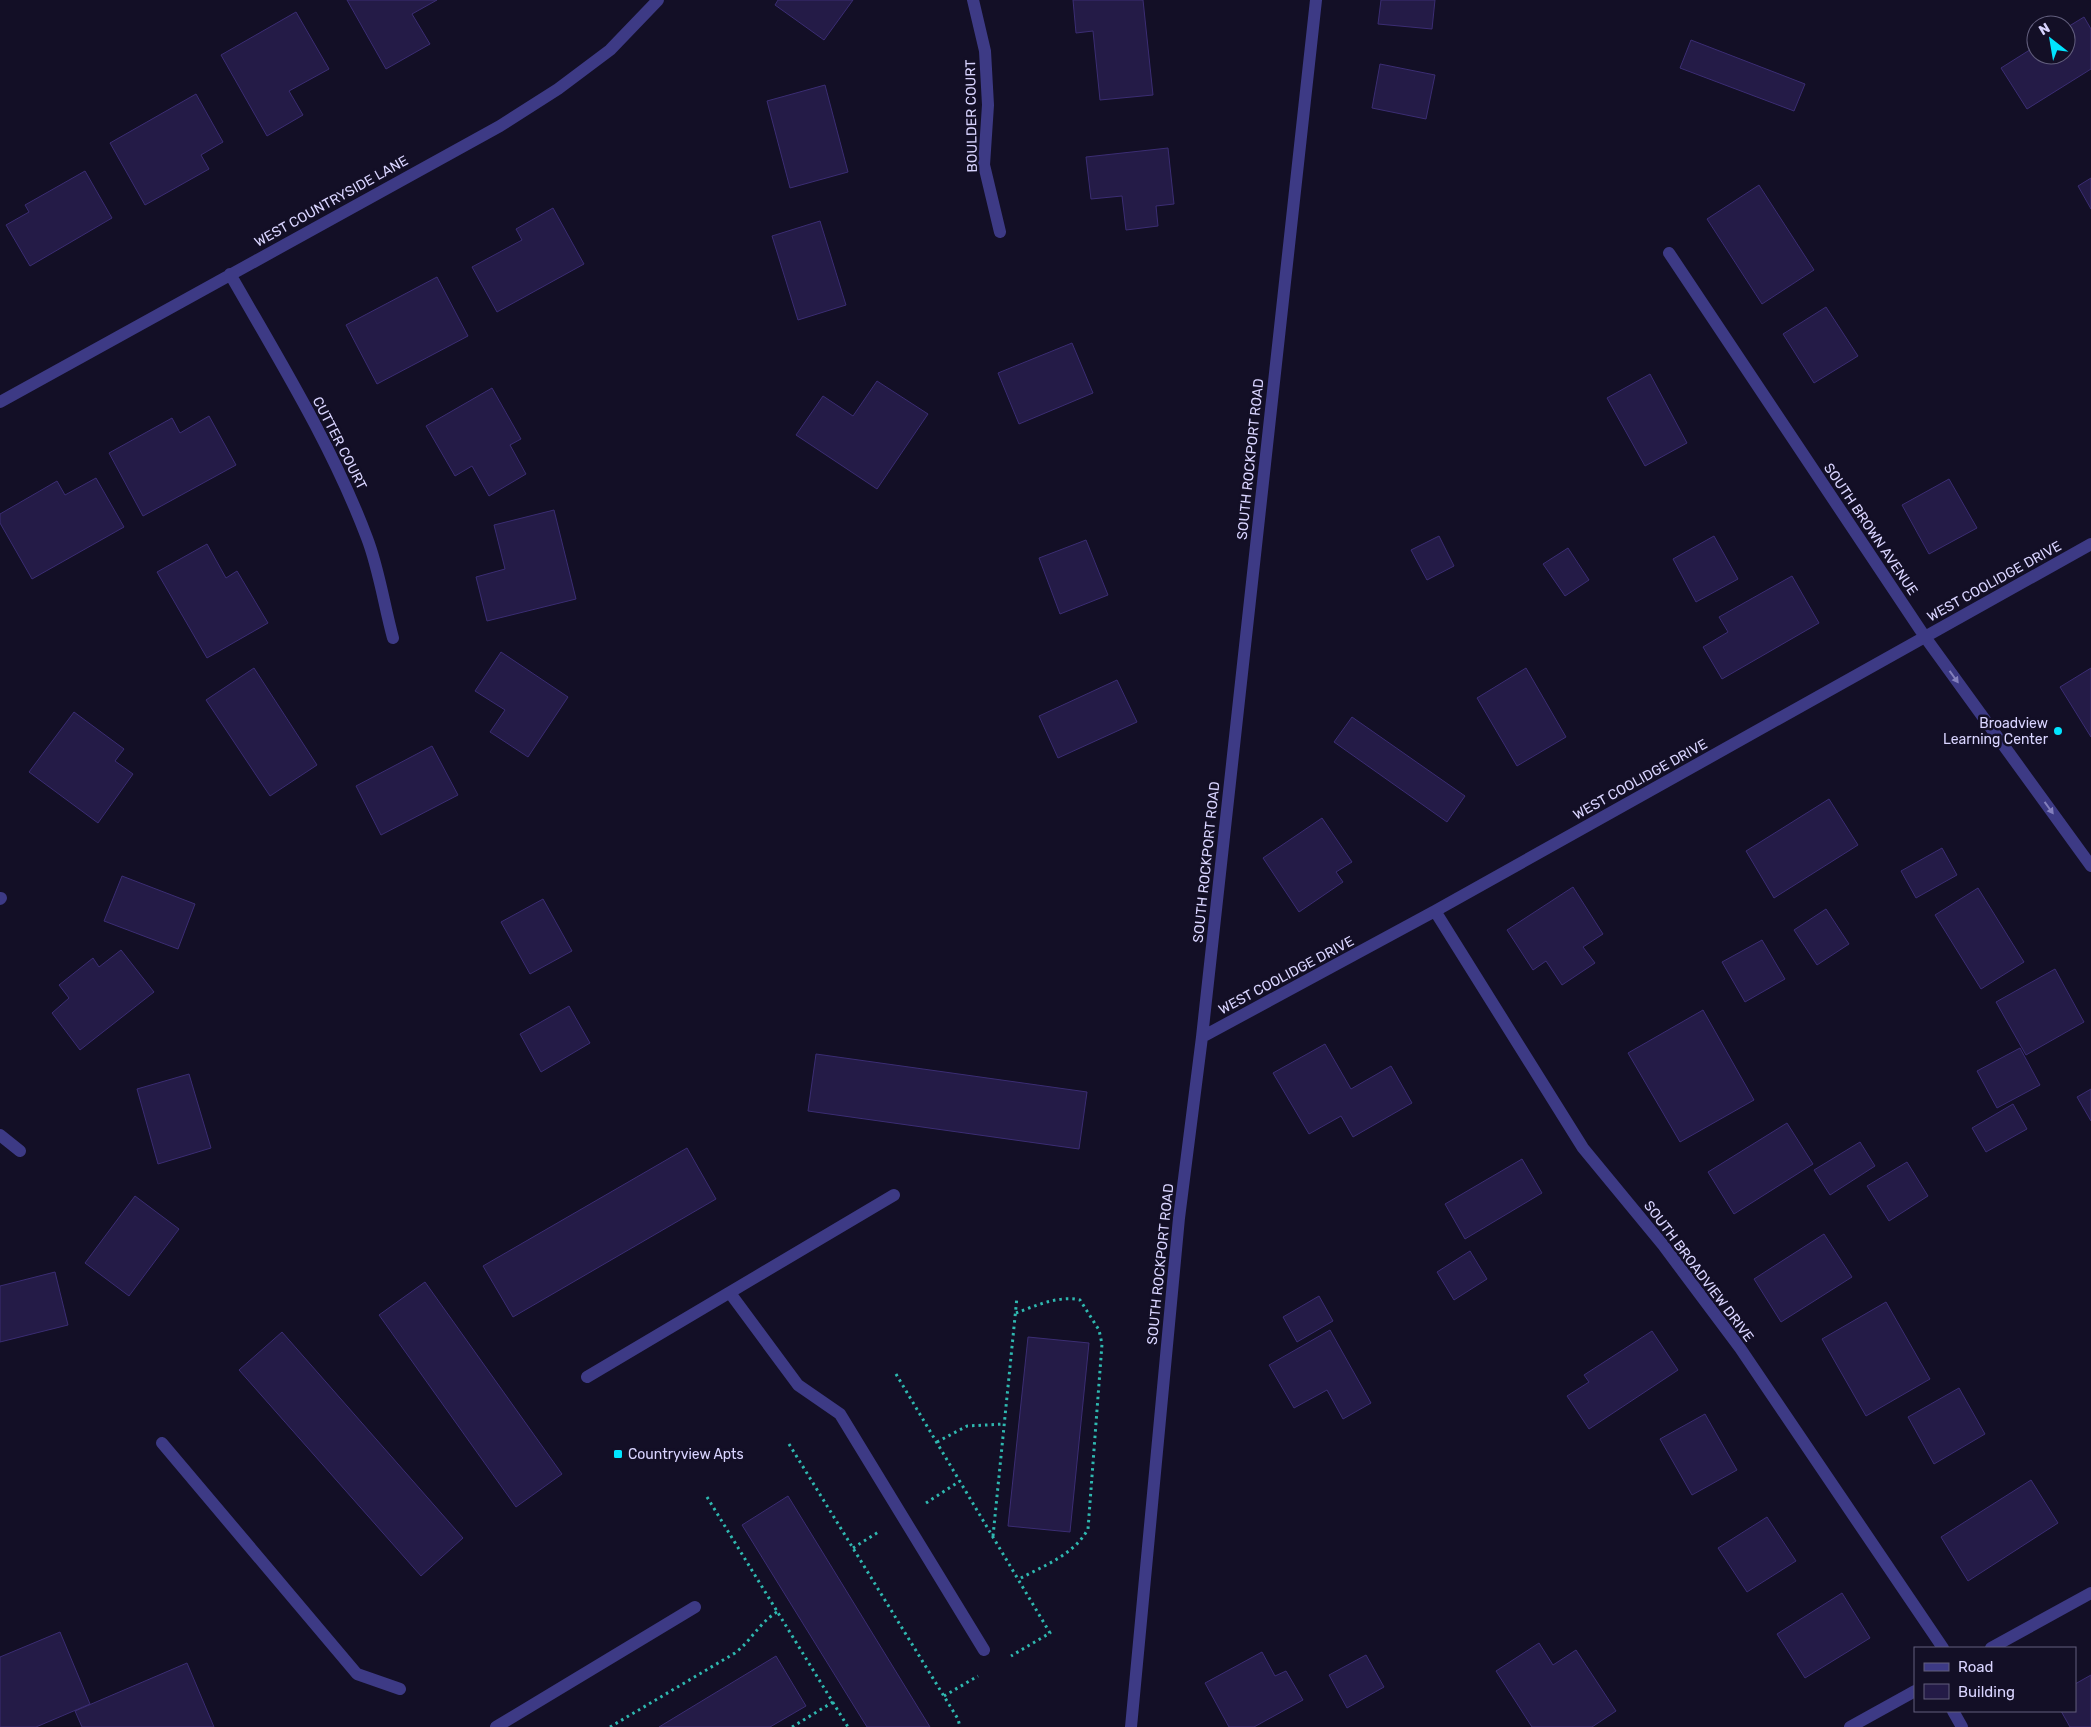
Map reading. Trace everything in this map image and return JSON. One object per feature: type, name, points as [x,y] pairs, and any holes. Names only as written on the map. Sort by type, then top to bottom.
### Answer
[{"type":"street","name":"WEST COUNTRYSIDE LANE","points":[[0,402],[500,126],[558,90],[610,50],[658,0]]},
{"type":"street","name":"BOULDER COURT","points":[[973,0],[985,51],[988,105],[984,165],[1000,232]]},
{"type":"street","name":"SOUTH ROCKPORT ROAD","points":[[1130,1727],[1179,1218],[1202,1037],[1316,0]]},
{"type":"street","name":"SOUTH BROWN AVENUE","points":[[1669,253],[1925,637],[2091,866]]},
{"type":"street","name":"CUTTER COURT","points":[[230,274],[317,427],[344,482],[368,540],[393,638]]},
{"type":"street","name":"WEST COOLIDGE DRIVE","points":[[1202,1037],[1435,911],[2091,544]]},
{"type":"street","name":"SOUTH BROADVIEW DRIVE","points":[[1435,911],[1583,1148],[1663,1245],[1740,1348],[1942,1647]]},
{"type":"street","points":[[0,1135],[20,1151]]},
{"type":"street","points":[[587,1377],[894,1196]]},
{"type":"street","points":[[730,1292],[798,1385],[840,1414],[984,1650]]},
{"type":"street","points":[[162,1443],[357,1674],[400,1689]]},
{"type":"street","points":[[1993,1647],[2091,1593]]},
{"type":"street","points":[[496,1727],[695,1607]]},
{"type":"street","points":[[1850,1727],[1914,1692]]},
{"type":"street","points":[[1954,1712],[1962,1727]]},
{"type":"path","points":[[993,1537],[1018,1297]]},
{"type":"path","points":[[1016,1313],[1053,1301],[1080,1300],[1099,1330],[1102,1344],[1088,1529],[1081,1542],[1071,1550],[1019,1579]]},
{"type":"path","points":[[896,1374],[1050,1633],[1009,1657]]},
{"type":"path","points":[[937,1442],[967,1426],[1004,1424]]},
{"type":"path","points":[[788,1444],[958,1719],[960,1727]]},
{"type":"path","points":[[707,1497],[848,1727]]},
{"type":"path","points":[[610,1727],[735,1653],[746,1645],[757,1628],[777,1612]]},
{"type":"path","points":[[944,1696],[985,1672]]},
{"type":"path","points":[[792,1727],[833,1702]]},
{"type":"building","points":[[347,0],[437,0],[412,14],[430,44],[386,69]]},
{"type":"building","points":[[778,0],[853,0],[824,40],[775,5]]},
{"type":"building","points":[[1073,0],[1143,0],[1153,95],[1100,100],[1093,31],[1076,33]]},
{"type":"building","points":[[1381,0],[1435,0],[1432,29],[1378,24]]},
{"type":"building","points":[[296,12],[329,69],[289,91],[303,115],[267,136],[221,55]]},
{"type":"building","points":[[2084,17],[2091,29],[2091,69],[2027,109],[2001,68],[2026,52],[2026,65],[2076,65],[2076,22]]},
{"type":"building","points":[[1691,40],[1805,84],[1794,111],[1680,68]]},
{"type":"building","points":[[1380,64],[1435,75],[1426,119],[1372,108]]},
{"type":"building","points":[[825,85],[848,172],[790,188],[767,101]]},
{"type":"building","points":[[196,94],[223,142],[201,155],[209,169],[145,205],[110,143]]},
{"type":"building","points":[[1168,148],[1174,204],[1156,206],[1158,226],[1126,230],[1122,196],[1091,199],[1086,157]]},
{"type":"building","points":[[85,171],[112,218],[30,266],[6,225],[29,212],[25,205]]},
{"type":"building","points":[[2091,178],[2091,209],[2078,186]]},
{"type":"building","points":[[1759,185],[1814,270],[1762,304],[1707,219]]},
{"type":"building","points":[[553,208],[584,264],[497,312],[472,267],[522,240],[516,229]]},
{"type":"building","points":[[820,221],[846,305],[798,320],[772,236]]},
{"type":"building","points":[[437,277],[468,336],[377,384],[346,325]]},
{"type":"building","points":[[1826,307],[1858,356],[1814,383],[1783,334]]},
{"type":"building","points":[[1072,343],[1093,393],[1019,424],[998,373]]},
{"type":"building","points":[[1650,374],[1687,443],[1645,466],[1607,398]]},
{"type":"building","points":[[877,381],[928,414],[877,489],[796,435],[823,396],[853,416]]},
{"type":"building","points":[[492,388],[521,439],[510,445],[526,474],[489,496],[472,466],[455,476],[426,426]]},
{"type":"building","points":[[209,416],[236,465],[143,516],[109,453],[172,418],[180,433]]},
{"type":"building","points":[[96,478],[124,527],[32,579],[0,523],[0,514],[57,481],[65,495]]},
{"type":"building","points":[[1949,479],[1977,528],[1929,554],[1902,505]]},
{"type":"building","points":[[554,510],[576,599],[487,621],[476,577],[505,569],[494,525]]},
{"type":"building","points":[[1439,536],[1454,566],[1427,580],[1411,550]]},
{"type":"building","points":[[1714,536],[1738,579],[1696,602],[1673,559]]},
{"type":"building","points":[[1086,540],[1108,595],[1060,614],[1039,558]]},
{"type":"building","points":[[207,544],[226,578],[237,571],[268,623],[207,658],[157,572]]},
{"type":"building","points":[[1568,548],[1589,580],[1565,596],[1543,564]]},
{"type":"building","points":[[1792,576],[1819,623],[1722,679],[1703,647],[1728,632],[1719,617]]},
{"type":"building","points":[[501,652],[568,697],[528,757],[490,732],[505,710],[475,691]]},
{"type":"building","points":[[254,668],[317,765],[270,796],[206,700]]},
{"type":"building","points":[[1526,668],[1566,737],[1517,766],[1477,698]]},
{"type":"building","points":[[2091,668],[2091,737],[2060,687]]},
{"type":"building","points":[[1117,680],[1137,722],[1058,758],[1039,716]]},
{"type":"building","points":[[74,712],[124,749],[115,761],[133,774],[98,823],[29,772]]},
{"type":"building","points":[[1352,717],[1465,796],[1447,822],[1334,742]]},
{"type":"building","points":[[432,746],[458,795],[381,835],[356,786]]},
{"type":"building","points":[[1829,799],[1858,845],[1774,898],[1746,851]]},
{"type":"building","points":[[1322,818],[1352,862],[1336,872],[1343,882],[1299,912],[1263,858]]},
{"type":"building","points":[[1942,848],[1957,875],[1916,898],[1901,871]]},
{"type":"building","points":[[122,876],[195,904],[178,949],[104,921]]},
{"type":"building","points":[[1573,887],[1603,934],[1583,947],[1595,963],[1562,985],[1546,961],[1533,970],[1507,930]]},
{"type":"building","points":[[1978,888],[2024,962],[1981,989],[1935,915]]},
{"type":"building","points":[[543,899],[572,951],[530,974],[501,922]]},
{"type":"building","points":[[1826,909],[1849,944],[1817,965],[1794,930]]},
{"type":"building","points":[[1762,940],[1785,979],[1745,1002],[1722,962]]},
{"type":"building","points":[[121,950],[154,992],[80,1050],[52,1013],[69,998],[59,985],[93,958],[99,967]]},
{"type":"building","points":[[2055,969],[2084,1022],[2026,1055],[1996,1002]]},
{"type":"building","points":[[569,1006],[590,1043],[541,1072],[520,1034]]},
{"type":"building","points":[[1703,1010],[1754,1100],[1680,1142],[1628,1053]]},
{"type":"building","points":[[1325,1044],[1351,1089],[1391,1066],[1412,1103],[1353,1137],[1341,1116],[1309,1134],[1273,1073]]},
{"type":"building","points":[[2020,1048],[2040,1085],[1997,1108],[1977,1071]]},
{"type":"building","points":[[816,1054],[1087,1092],[1079,1149],[808,1111]]},
{"type":"building","points":[[189,1074],[211,1148],[158,1164],[137,1089]]},
{"type":"building","points":[[2091,1089],[2091,1121],[2077,1097]]},
{"type":"building","points":[[2013,1104],[2027,1129],[1986,1152],[1972,1128]]},
{"type":"building","points":[[1787,1123],[1813,1164],[1734,1214],[1708,1172]]},
{"type":"building","points":[[1860,1142],[1875,1166],[1830,1195],[1814,1170]]},
{"type":"building","points":[[687,1148],[716,1199],[513,1317],[483,1266]]},
{"type":"building","points":[[1522,1159],[1542,1193],[1465,1239],[1445,1204]]},
{"type":"building","points":[[1907,1162],[1928,1196],[1889,1221],[1867,1186]]},
{"type":"building","points":[[135,1196],[179,1229],[129,1296],[85,1263]]},
{"type":"building","points":[[1824,1234],[1852,1277],[1781,1322],[1754,1279]]},
{"type":"building","points":[[1470,1251],[1487,1279],[1454,1300],[1437,1272]]},
{"type":"building","points":[[55,1272],[68,1325],[0,1342],[0,1286]]},
{"type":"building","points":[[425,1282],[562,1474],[516,1507],[379,1315]]},
{"type":"building","points":[[1319,1296],[1333,1321],[1297,1342],[1283,1317]]},
{"type":"building","points":[[1886,1302],[1930,1379],[1866,1416],[1822,1339]]},
{"type":"building","points":[[1330,1330],[1371,1403],[1343,1419],[1327,1390],[1294,1408],[1269,1365]]},
{"type":"building","points":[[1652,1331],[1678,1370],[1589,1429],[1567,1396],[1589,1382],[1584,1375]]},
{"type":"building","points":[[282,1332],[463,1538],[421,1576],[239,1370]]},
{"type":"building","points":[[1028,1337],[1089,1343],[1070,1532],[1008,1526]]},
{"type":"building","points":[[1959,1388],[1985,1434],[1934,1464],[1908,1417]]},
{"type":"building","points":[[1705,1414],[1737,1470],[1692,1495],[1660,1439]]},
{"type":"building","points":[[2031,1480],[2058,1523],[1968,1581],[1941,1537]]},
{"type":"building","points":[[788,1496],[930,1727],[867,1727],[742,1525]]},
{"type":"building","points":[[1767,1517],[1796,1561],[1747,1592],[1718,1548]]},
{"type":"building","points":[[1842,1593],[1870,1638],[1805,1678],[1777,1634]]},
{"type":"building","points":[[60,1632],[90,1704],[36,1727],[0,1727],[0,1657]]},
{"type":"building","points":[[1539,1643],[1553,1665],[1576,1650],[1616,1711],[1592,1727],[1532,1727],[1496,1671]]},
{"type":"building","points":[[1262,1652],[1275,1676],[1286,1671],[1303,1700],[1254,1727],[1229,1727],[1205,1683]]},
{"type":"building","points":[[1366,1655],[1384,1687],[1347,1708],[1329,1675]]},
{"type":"building","points":[[776,1656],[806,1706],[770,1727],[659,1727]]},
{"type":"building","points":[[187,1663],[214,1727],[82,1727],[75,1711]]},
{"type":"building","points":[[2091,1675],[2091,1727],[2070,1727],[2062,1712],[2076,1712],[2076,1683]]},
{"type":"place","name":"Broadview Learning Center","points":[[2058,731]]},
{"type":"place","name":"Countryview Apts","points":[[618,1454]]}]
